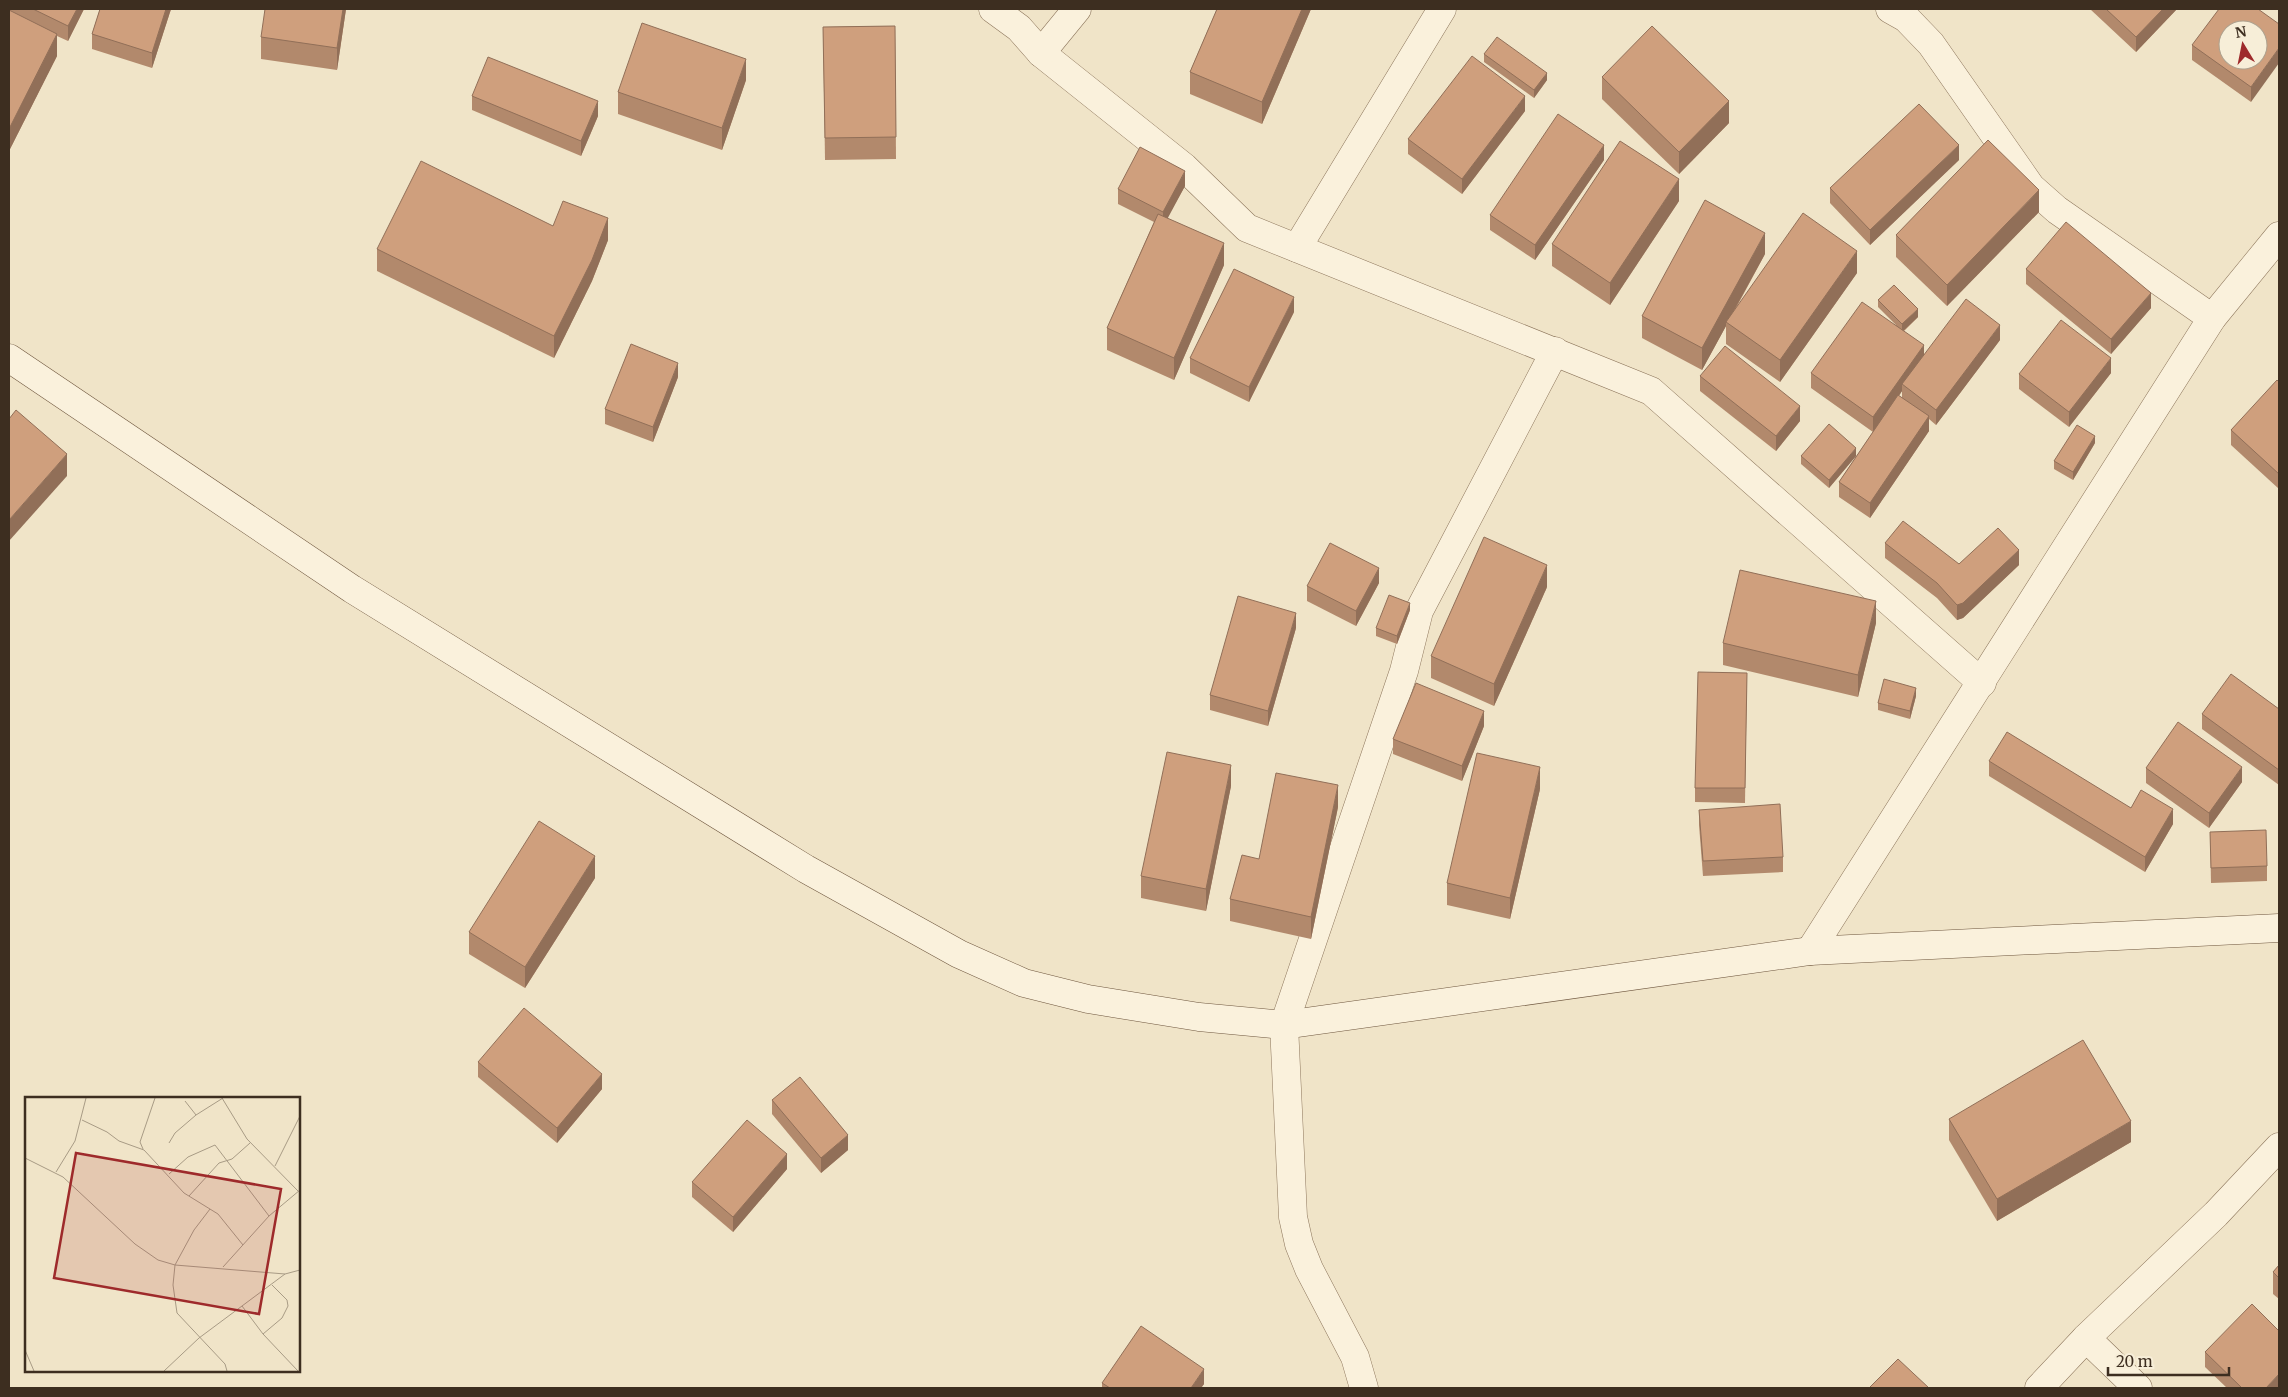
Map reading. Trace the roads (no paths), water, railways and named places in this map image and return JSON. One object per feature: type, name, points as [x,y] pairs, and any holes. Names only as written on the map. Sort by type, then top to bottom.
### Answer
[{"type":"street","points":[[993,9],[1019,28],[1042,53],[1184,168],[1247,228],[1652,391],[1982,683]]},
{"type":"street","points":[[1042,53],[1077,9]]},
{"type":"street","points":[[1297,248],[1442,9]]},
{"type":"street","points":[[1890,9],[1906,18],[1931,44],[2031,186],[2057,210],[2212,318]]},
{"type":"street","points":[[1810,951],[1982,683],[2212,318],[2279,236]]},
{"type":"street","points":[[1364,1388],[1355,1357],[1309,1269],[1299,1244],[1295,1226],[1284,1025],[1404,671],[1419,612],[1555,351]]},
{"type":"street","points":[[9,358],[352,589],[806,869],[959,954],[1024,982],[1088,999],[1199,1017],[1284,1025],[1810,951],[2279,928]]},
{"type":"street","points":[[2039,1388],[2086,1338],[2216,1214],[2279,1147]]},
{"type":"street","points":[[2086,1338],[2138,1388]]}]
